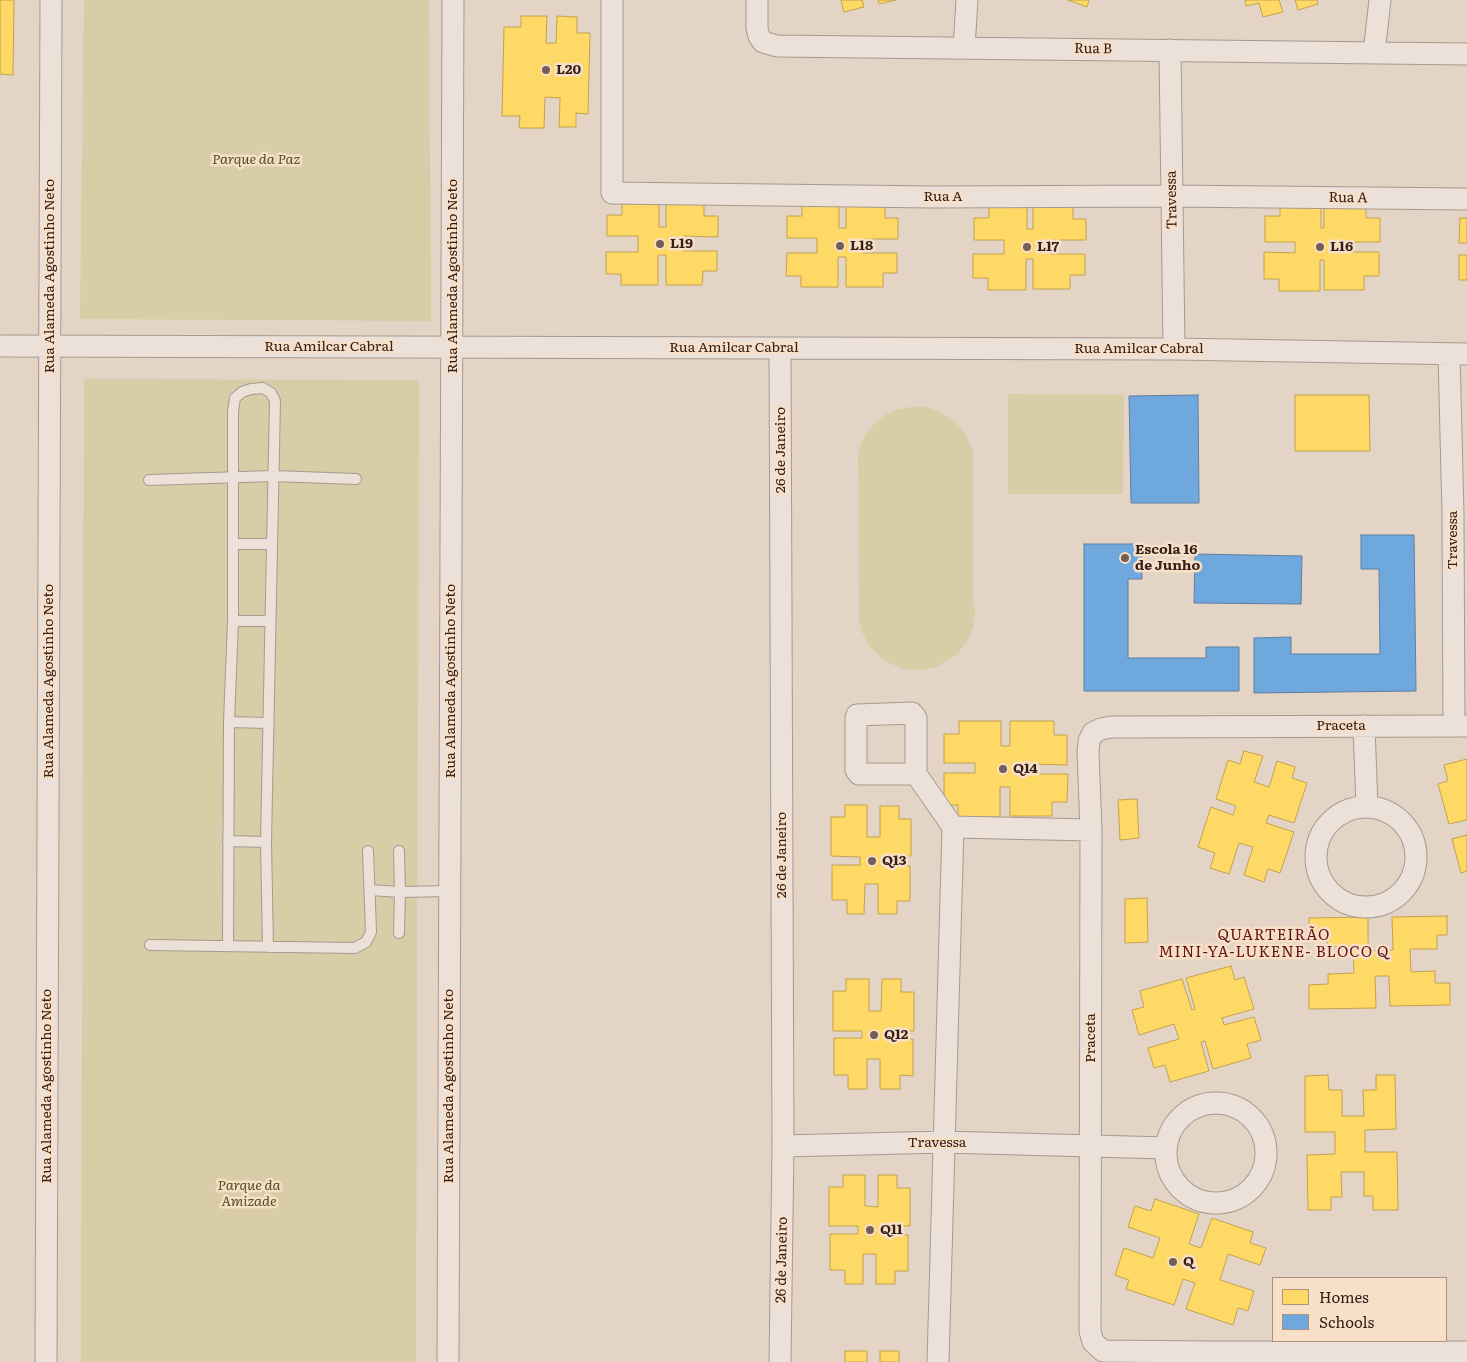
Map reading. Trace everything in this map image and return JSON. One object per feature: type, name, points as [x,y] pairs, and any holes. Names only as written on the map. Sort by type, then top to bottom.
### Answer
[{"type":"street","name":"Rua Alameda Agostinho Neto","points":[[46,1362],[52,0]]},
{"type":"street","name":"Rua Alameda Agostinho Neto","points":[[448,1362],[453,0]]},
{"type":"street","name":"Rua A","points":[[612,0],[612,193],[933,197],[1171,196],[1467,199]]},
{"type":"street","name":"Rua B","points":[[757,0],[757,28],[759,36],[763,42],[769,45],[1467,54]]},
{"type":"street","points":[[964,48],[967,0]]},
{"type":"street","points":[[1374,53],[1380,0]]},
{"type":"street","name":"Travessa","points":[[1170,50],[1174,349]]},
{"type":"street","name":"Rua Amilcar Cabral","points":[[0,346],[1174,349],[1458,354]]},
{"type":"street","name":"26 de Janeiro","points":[[780,348],[783,1146],[780,1362]]},
{"type":"street","name":"Travessa","points":[[1458,354],[1460,726]]},
{"type":"street","points":[[1364,726],[1367,807]]},
{"type":"street","name":"Praceta","points":[[1460,726],[1111,727],[1094,733],[1089,747],[1091,830],[1090,1332],[1094,1342],[1103,1351],[1211,1357],[1467,1352]]},
{"type":"street","points":[[916,774],[953,827],[938,1362]]},
{"type":"street","points":[[1367,807],[1385,810],[1400,819],[1411,833],[1416,853],[1415,870],[1407,887],[1394,899],[1376,906],[1358,906],[1346,902],[1332,892],[1324,883],[1317,867],[1317,848],[1323,832],[1334,819],[1349,810],[1367,807]]},
{"type":"street","points":[[953,827],[1091,830]]},
{"type":"street","points":[[1221,1102],[1239,1107],[1253,1118],[1264,1135],[1267,1152],[1264,1171],[1254,1186],[1235,1200],[1218,1203],[1196,1198],[1181,1189],[1174,1181],[1167,1165],[1166,1148],[1172,1128],[1183,1114],[1204,1104],[1221,1102]]},
{"type":"street","name":"Travessa","points":[[783,1146],[944,1142],[1166,1148]]},
{"type":"lane","points":[[228,946],[229,722],[233,621],[234,411],[235,398],[242,392],[263,388],[271,393],[275,401],[266,842],[268,947]]},
{"type":"lane","points":[[149,480],[234,476],[356,479]]},
{"type":"lane","points":[[233,544],[272,544]]},
{"type":"lane","points":[[233,621],[270,621]]},
{"type":"lane","points":[[229,722],[269,723]]},
{"type":"lane","points":[[228,841],[266,842]]},
{"type":"lane","points":[[150,945],[355,948],[366,942],[371,932],[368,851]]},
{"type":"lane","points":[[399,851],[399,933]]},
{"type":"lane","points":[[370,890],[400,892],[450,891]]},
{"type":"green space","name":"Parque da Paz","points":[[84,0],[429,0],[431,321],[80,319]]},
{"type":"green space","name":"Parque da Amizade","points":[[84,379],[419,380],[416,1362],[81,1362]]},
{"type":"green space","points":[[1008,394],[1124,395],[1123,494],[1008,494]]},
{"type":"green space","points":[[925,407],[939,411],[950,418],[961,428],[973,452],[973,598],[975,613],[973,627],[968,640],[959,652],[934,668],[920,670],[905,669],[891,664],[879,656],[869,645],[862,632],[859,618],[858,454],[868,431],[877,421],[899,409]]},
{"type":"building: Homes","points":[[0,0],[14,0],[13,75],[0,74]]},
{"type":"building: Homes","points":[[841,0],[862,0],[864,7],[844,12]]},
{"type":"building: Homes","points":[[878,0],[896,0],[879,4]]},
{"type":"building: Homes","points":[[1068,0],[1089,0],[1087,7]]},
{"type":"building: Homes","points":[[1245,0],[1279,0],[1283,12],[1263,17],[1259,3],[1246,6]]},
{"type":"building: Homes","points":[[1295,0],[1317,0],[1318,4],[1298,10]]},
{"type":"building: Homes","name":"L20","points":[[521,16],[547,16],[546,43],[556,43],[557,16],[577,17],[577,33],[590,33],[588,114],[576,113],[576,127],[559,127],[560,98],[545,97],[544,128],[519,128],[520,116],[502,116],[504,27],[521,27]]},
{"type":"building: Homes","name":"L19","points":[[666,201],[704,201],[704,216],[718,216],[718,237],[683,236],[683,251],[717,251],[717,271],[703,271],[702,285],[666,285],[666,255],[658,255],[658,285],[621,285],[621,274],[606,274],[606,252],[638,252],[638,236],[607,236],[607,215],[622,215],[622,202],[659,202],[659,227],[666,227]]},
{"type":"building: Homes","name":"L18","points":[[846,202],[885,202],[885,218],[898,218],[898,239],[863,239],[863,253],[897,253],[897,273],[883,273],[883,287],[846,287],[846,257],[838,257],[838,287],[801,287],[801,276],[786,276],[787,253],[817,253],[817,238],[787,238],[787,216],[802,216],[802,203],[839,204],[839,228],[846,228]]},
{"type":"building: Homes","name":"L16","points":[[1324,202],[1366,202],[1366,218],[1380,218],[1380,242],[1345,242],[1345,252],[1379,252],[1379,276],[1364,276],[1364,290],[1324,290],[1324,260],[1320,260],[1320,291],[1279,291],[1279,279],[1264,279],[1264,252],[1295,253],[1295,242],[1265,242],[1265,216],[1280,216],[1280,203],[1321,203],[1321,228],[1324,228]]},
{"type":"building: Homes","name":"L17","points":[[1033,204],[1073,204],[1073,219],[1086,219],[1086,240],[1051,240],[1051,254],[1085,254],[1085,275],[1070,275],[1070,289],[1033,289],[1033,259],[1026,259],[1026,290],[988,290],[988,278],[973,278],[973,254],[1004,254],[1004,240],[974,240],[974,218],[989,218],[989,205],[1027,205],[1027,229],[1033,229]]},
{"type":"building: Homes","points":[[1460,218],[1467,218],[1467,243],[1459,243]]},
{"type":"building: Homes","points":[[1459,255],[1467,255],[1467,280],[1459,280]]},
{"type":"building: Homes","points":[[1295,395],[1369,395],[1370,451],[1295,451]]},
{"type":"building: Homes","name":"Q14","points":[[959,721],[1001,721],[1001,746],[1010,746],[1010,721],[1054,721],[1054,735],[1067,735],[1067,765],[1032,764],[1032,774],[1068,774],[1067,802],[1052,802],[1052,816],[1010,816],[1010,787],[1000,787],[1000,817],[958,817],[958,805],[944,805],[944,773],[975,773],[975,763],[944,763],[944,734],[959,734]]},
{"type":"building: Homes","points":[[1244,751],[1263,756],[1254,782],[1269,787],[1277,761],[1295,767],[1292,778],[1307,783],[1294,823],[1269,815],[1266,823],[1294,832],[1280,873],[1268,869],[1264,882],[1244,875],[1253,847],[1239,843],[1229,874],[1210,868],[1215,853],[1198,847],[1211,807],[1233,815],[1236,806],[1216,799],[1228,760],[1240,764]]},
{"type":"building: Homes","points":[[1467,759],[1467,820],[1449,824],[1438,784],[1448,781],[1444,765]]},
{"type":"building: Homes","points":[[1137,799],[1139,838],[1120,840],[1118,800]]},
{"type":"building: Homes","name":"Q13","points":[[845,805],[867,805],[867,837],[880,837],[880,806],[899,806],[899,819],[911,819],[911,856],[883,856],[883,866],[910,866],[910,901],[897,901],[897,914],[878,914],[878,884],[865,884],[864,914],[847,914],[847,900],[832,900],[832,865],[860,865],[860,857],[831,856],[831,817],[845,817]]},
{"type":"building: Homes","points":[[1467,835],[1467,871],[1461,873],[1452,839]]},
{"type":"building: Homes","points":[[1147,898],[1148,942],[1125,943],[1125,899]]},
{"type":"building: Homes","points":[[1447,916],[1447,935],[1437,935],[1437,949],[1410,949],[1411,972],[1435,971],[1435,983],[1450,983],[1450,1005],[1390,1006],[1389,976],[1375,976],[1376,1008],[1309,1009],[1309,985],[1328,984],[1328,974],[1354,973],[1353,946],[1327,947],[1327,932],[1309,932],[1309,918],[1368,917],[1368,951],[1393,950],[1392,917]]},
{"type":"building: Homes","points":[[1231,966],[1235,980],[1244,977],[1254,1009],[1222,1018],[1224,1025],[1254,1017],[1261,1040],[1247,1044],[1251,1058],[1213,1069],[1205,1041],[1201,1042],[1209,1071],[1170,1082],[1165,1065],[1154,1068],[1148,1048],[1179,1039],[1174,1024],[1139,1035],[1132,1010],[1144,1007],[1140,991],[1182,979],[1192,1010],[1195,1009],[1186,978]]},
{"type":"building: Homes","name":"Q12","points":[[846,979],[869,979],[869,1011],[881,1011],[882,979],[901,979],[901,992],[914,992],[914,1031],[886,1031],[885,1039],[913,1039],[913,1076],[900,1075],[900,1089],[880,1089],[880,1059],[867,1059],[867,1089],[848,1089],[848,1075],[834,1075],[834,1038],[862,1038],[862,1031],[833,1031],[833,991],[846,991]]},
{"type":"building: Homes","points":[[1328,1075],[1329,1090],[1342,1090],[1342,1116],[1364,1116],[1363,1090],[1376,1090],[1376,1075],[1395,1075],[1396,1129],[1365,1130],[1365,1152],[1397,1152],[1398,1210],[1373,1210],[1373,1196],[1364,1196],[1364,1172],[1341,1172],[1342,1197],[1331,1197],[1331,1210],[1308,1210],[1307,1155],[1335,1154],[1335,1132],[1305,1132],[1305,1076]]},
{"type":"building: Homes","name":"Q11","points":[[843,1175],[865,1175],[865,1206],[878,1207],[878,1175],[897,1175],[897,1188],[910,1188],[910,1226],[881,1226],[881,1235],[908,1235],[908,1271],[895,1271],[895,1284],[876,1284],[876,1254],[863,1254],[863,1284],[845,1284],[845,1270],[830,1270],[830,1234],[858,1234],[858,1226],[829,1226],[829,1187],[843,1187]]},
{"type":"building: Homes","name":"Q","points":[[1155,1199],[1199,1214],[1189,1244],[1201,1248],[1212,1218],[1253,1232],[1250,1243],[1266,1248],[1260,1265],[1228,1254],[1220,1280],[1254,1291],[1248,1311],[1238,1308],[1233,1325],[1186,1309],[1195,1283],[1183,1279],[1174,1305],[1126,1289],[1129,1280],[1115,1275],[1124,1248],[1153,1258],[1160,1238],[1128,1227],[1135,1206],[1151,1211]]},
{"type":"building: Homes","points":[[845,1351],[867,1351],[867,1362],[845,1362]]},
{"type":"building: Homes","points":[[880,1351],[899,1351],[899,1362],[880,1362]]},
{"type":"building: Schools","points":[[1198,395],[1199,503],[1131,503],[1129,396]]},
{"type":"building: Schools","points":[[1361,535],[1414,535],[1416,691],[1254,693],[1254,638],[1291,637],[1291,654],[1380,654],[1379,569],[1361,569]]},
{"type":"building: Schools","points":[[1084,544],[1142,544],[1142,579],[1128,579],[1128,658],[1206,658],[1206,647],[1239,647],[1239,691],[1084,691]]},
{"type":"building: Schools","points":[[1195,554],[1302,556],[1301,604],[1194,603]]},
{"type":"place","name":"L20","points":[[546,70]]},
{"type":"place","name":"L19","points":[[660,244]]},
{"type":"place","name":"L18","points":[[840,246]]},
{"type":"place","name":"L17","points":[[1027,247]]},
{"type":"place","name":"L16","points":[[1320,247]]},
{"type":"place","name":"Escola 16 de Junho","points":[[1125,558]]},
{"type":"place","name":"Q14","points":[[1003,769]]},
{"type":"place","name":"Q13","points":[[872,861]]},
{"type":"place","name":"Q12","points":[[874,1035]]},
{"type":"place","name":"Q11","points":[[870,1230]]},
{"type":"place","name":"Q","points":[[1173,1262]]},
{"type":"district","name":"QUARTEIRÃO MINI-YA-LUKENE- BLOCO Q","points":[[1274,944]]}]
